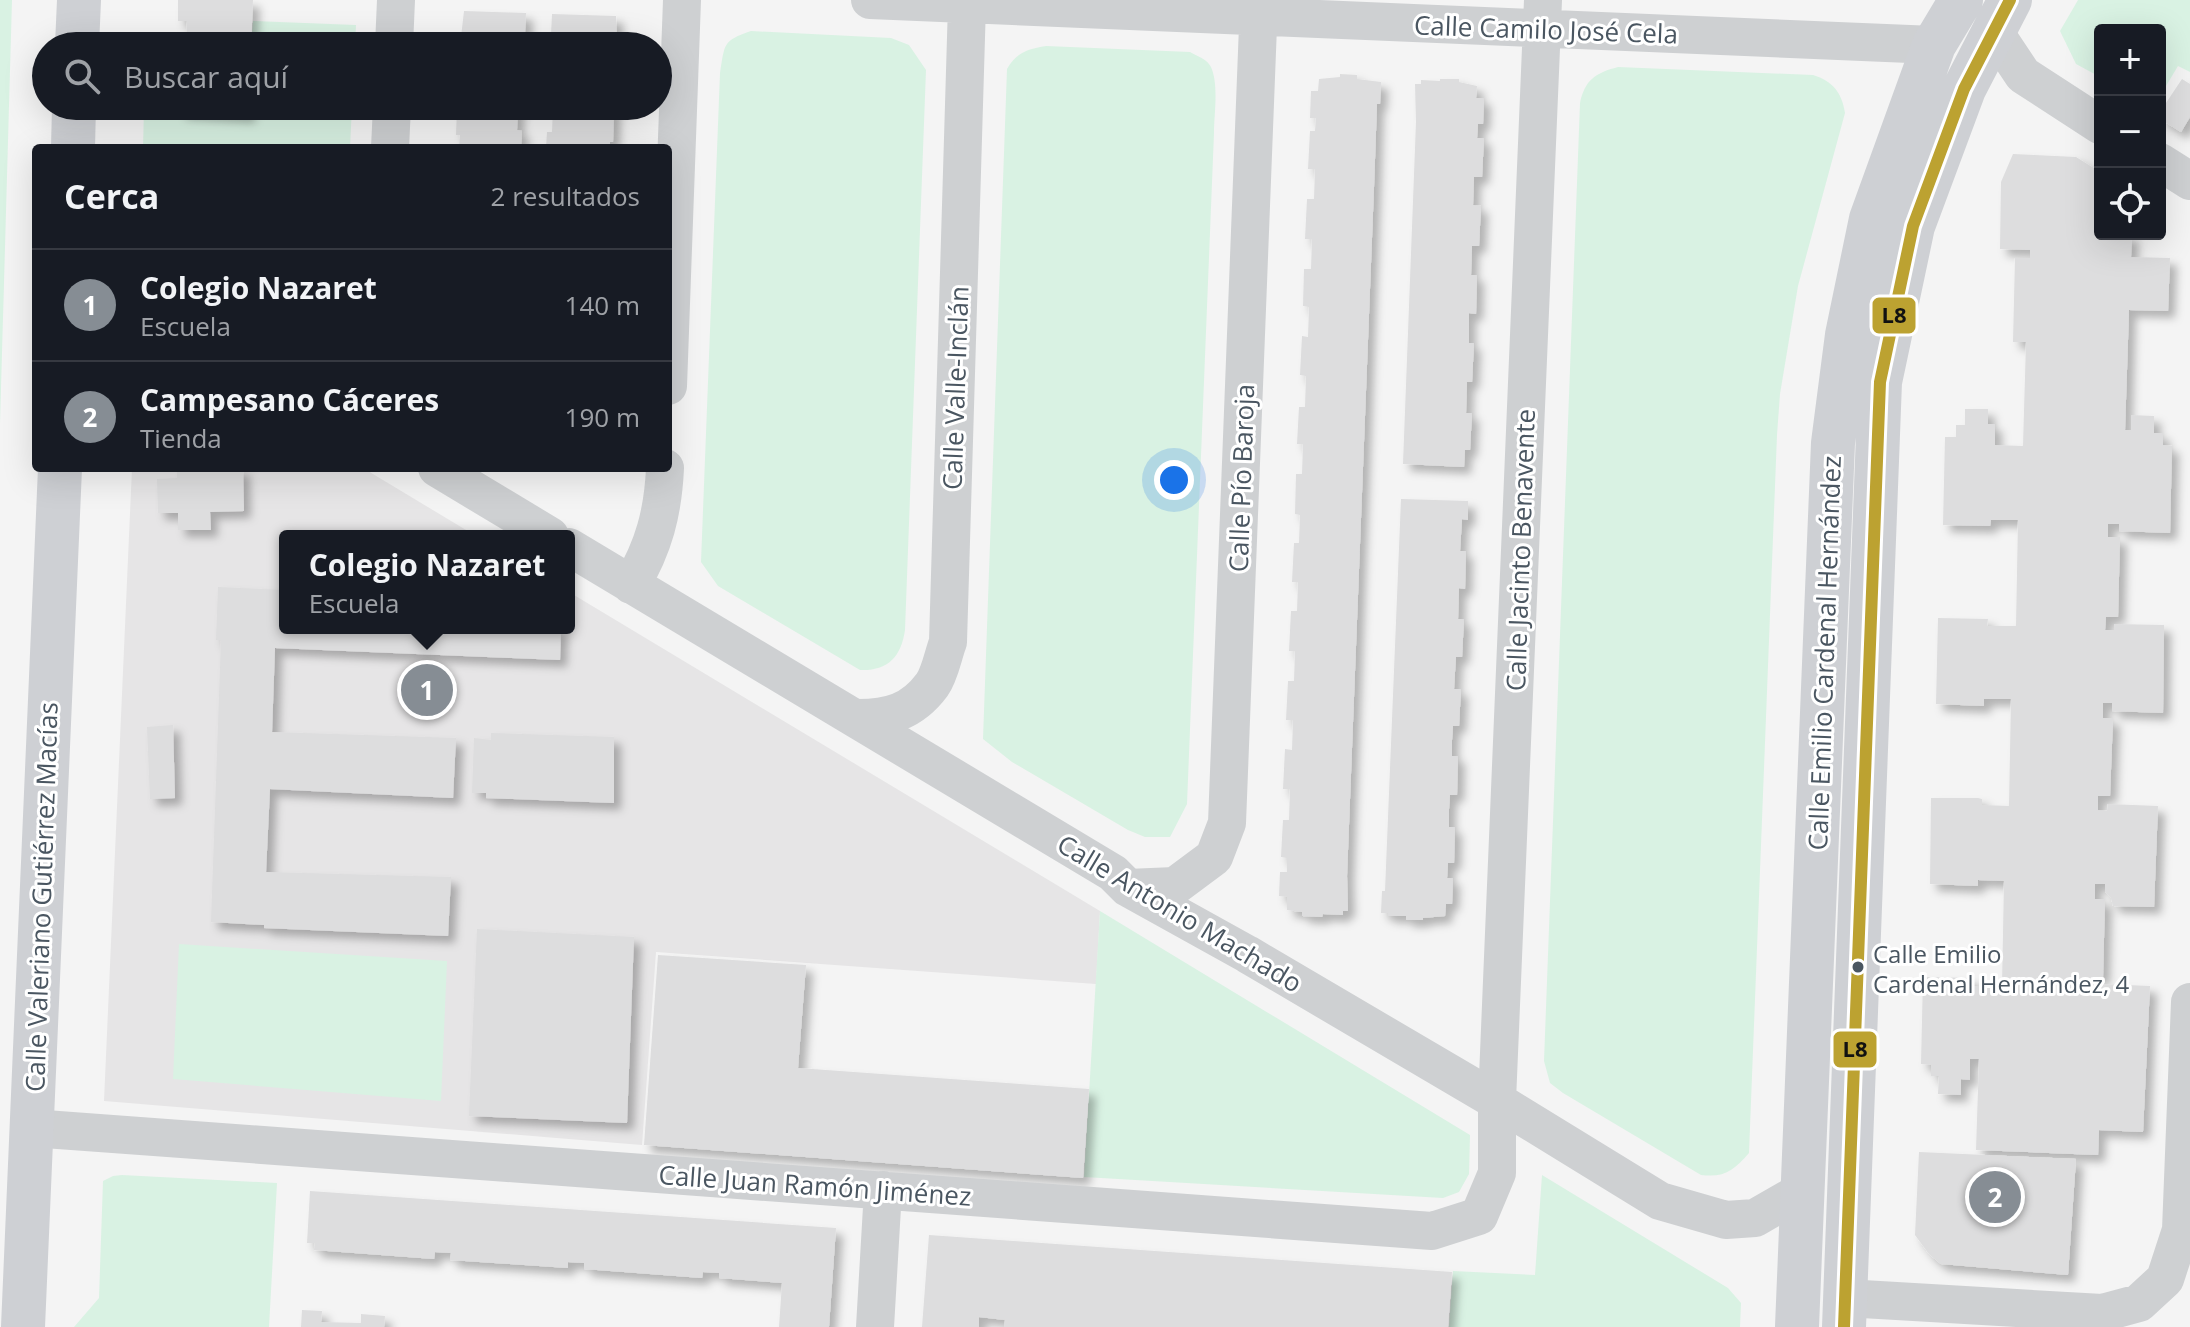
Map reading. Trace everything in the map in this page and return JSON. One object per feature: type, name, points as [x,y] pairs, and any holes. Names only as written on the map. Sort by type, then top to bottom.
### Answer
[{"type":"main road","points":[[78,32],[79,0]]},
{"type":"main road","name":"Calle Emilio Cardenal Hernández","points":[[1797,1327],[1833,443],[1847,335],[1871,219],[1934,45],[1961,0]]},
{"type":"main road","name":"Calle Emilio Cardenal Hernández","points":[[1844,1312],[1880,382],[1913,226],[1964,89],[2002,15]]},
{"type":"main road","points":[[73,144],[74,120]]},
{"type":"main road","name":"Calle Valeriano Gutiérrez Macías","points":[[23,1327],[60,472]]},
{"type":"street","points":[[395,32],[396,0]]},
{"type":"street","points":[[672,276],[682,0]]},
{"type":"street","name":"Calle Camilo José Cela","points":[[870,0],[1542,14],[1934,45]]},
{"type":"street","name":"Calle Valle-Inclán","points":[[858,718],[883,718],[905,710],[933,684],[948,642],[967,4]]},
{"type":"street","name":"Calle Pío Baroja","points":[[1128,888],[1175,886],[1214,857],[1227,823],[1259,8]]},
{"type":"street","name":"Calle Jacinto Benavente","points":[[1497,1101],[1542,14]]},
{"type":"street","points":[[2002,15],[2023,75],[2094,121]]},
{"type":"street","points":[[390,144],[391,120]]},
{"type":"street","points":[[2166,166],[2190,181]]},
{"type":"street","points":[[444,472],[540,530]]},
{"type":"street","points":[[631,585],[649,554],[659,517],[665,472]]},
{"type":"street","name":"Calle Antonio Machado","points":[[575,551],[1113,873],[1128,888],[1497,1101],[1660,1201],[1726,1220],[1755,1218],[1802,1191]]},
{"type":"street","points":[[1844,1312],[2102,1313],[2139,1303],[2165,1279],[2181,1230],[2190,1002]]},
{"type":"street","name":"Calle Juan Ramón Jiménez","points":[[31,1128],[1432,1231],[1479,1216],[1497,1173],[1497,1101]]},
{"type":"street","points":[[875,1327],[883,1190]]},
{"type":"shaded area","points":[[132,472],[370,472],[466,530],[279,530],[279,634],[575,634],[575,596],[1100,911],[1096,984],[656,952],[642,1145],[104,1101]]},
{"type":"green space","points":[[0,0],[12,0],[0,424]]},
{"type":"green space","points":[[2078,0],[2190,0],[2190,72],[2178,66],[2166,86],[2166,24],[2094,24],[2094,74],[2076,64],[2060,31]]},
{"type":"green space","points":[[253,21],[356,25],[356,32],[252,32]]},
{"type":"green space","points":[[751,31],[891,38],[909,45],[926,70],[905,630],[900,648],[892,660],[870,670],[860,670],[718,586],[701,562],[720,73],[726,45]]},
{"type":"green space","points":[[1046,46],[1190,52],[1209,64],[1215,82],[1187,804],[1170,837],[1145,837],[1128,830],[1012,762],[983,739],[1007,69],[1024,52]]},
{"type":"green space","points":[[1618,67],[1813,75],[1835,89],[1842,99],[1845,113],[1798,286],[1780,394],[1749,1153],[1734,1168],[1717,1175],[1701,1175],[1563,1093],[1550,1083],[1544,1061],[1580,103],[1592,79]]},
{"type":"green space","points":[[144,120],[351,120],[350,144],[143,144]]},
{"type":"green space","points":[[1100,911],[1470,1135],[1469,1174],[1459,1192],[1443,1198],[1084,1177]]},
{"type":"green space","points":[[179,944],[447,961],[441,1101],[173,1079]]},
{"type":"green space","points":[[122,1175],[277,1183],[269,1327],[74,1327],[99,1298],[103,1181]]},
{"type":"green space","points":[[1542,1175],[1728,1288],[1741,1303],[1740,1327],[1449,1327],[1453,1271],[1535,1275]]},
{"type":"building","points":[[178,0],[253,0],[252,32],[187,32],[187,21],[178,21]]},
{"type":"building","points":[[464,11],[526,13],[525,32],[462,32]]},
{"type":"building","points":[[552,14],[616,16],[617,32],[551,32]]},
{"type":"building","points":[[1340,74],[1381,82],[1380,104],[1377,104],[1348,911],[1343,911],[1343,915],[1323,914],[1322,917],[1302,916],[1302,912],[1287,910],[1287,897],[1279,896],[1280,872],[1287,872],[1287,858],[1281,857],[1283,820],[1289,820],[1290,789],[1283,789],[1285,749],[1292,750],[1293,720],[1286,720],[1288,681],[1294,681],[1295,651],[1289,651],[1291,611],[1297,611],[1298,582],[1292,582],[1294,543],[1299,543],[1300,515],[1295,514],[1296,474],[1302,474],[1303,444],[1297,444],[1299,407],[1305,407],[1306,376],[1300,375],[1302,336],[1308,337],[1309,307],[1303,306],[1304,269],[1311,269],[1312,239],[1305,239],[1307,199],[1314,199],[1315,169],[1308,169],[1310,131],[1315,131],[1316,118],[1310,118],[1311,91],[1318,91],[1319,79],[1340,77]]},
{"type":"building","points":[[1459,79],[1459,82],[1477,86],[1476,98],[1484,98],[1483,124],[1478,124],[1477,138],[1484,138],[1482,177],[1474,177],[1473,205],[1481,206],[1479,246],[1472,246],[1471,275],[1477,275],[1476,314],[1469,313],[1469,343],[1474,343],[1472,382],[1467,382],[1466,413],[1472,413],[1470,450],[1465,450],[1464,467],[1403,464],[1415,84],[1421,84],[1421,80]]},
{"type":"building","points":[[2182,79],[2190,84],[2190,117],[2181,132],[2166,123],[2166,103]]},
{"type":"building","points":[[457,120],[517,120],[517,130],[522,131],[521,144],[459,144],[460,135],[456,135]]},
{"type":"building","points":[[552,120],[614,120],[613,142],[610,144],[546,144],[547,132],[552,132]]},
{"type":"building","points":[[2013,154],[2076,157],[2094,168],[2094,240],[2132,240],[2131,257],[2170,258],[2168,311],[2129,310],[2125,430],[2131,430],[2131,415],[2154,416],[2154,433],[2163,433],[2163,445],[2172,446],[2170,533],[2119,531],[2119,524],[2108,524],[2108,537],[2120,537],[2118,617],[2106,617],[2105,630],[2114,630],[2114,624],[2164,625],[2163,713],[2112,711],[2112,703],[2103,703],[2103,718],[2113,718],[2110,796],[2098,796],[2098,810],[2107,811],[2108,804],[2158,806],[2154,907],[2113,906],[2105,892],[2105,884],[2095,884],[2095,899],[2105,899],[2103,978],[2092,977],[2091,990],[2102,991],[2102,984],[2150,986],[2143,1132],[2099,1130],[2098,1155],[1976,1150],[1979,1059],[1970,1059],[1970,1080],[1961,1079],[1961,1095],[1938,1094],[1939,1076],[1931,1076],[1931,1065],[1921,1064],[1923,977],[1974,978],[1973,986],[2002,986],[2004,881],[1978,880],[1978,886],[1930,884],[1931,798],[1978,798],[1982,799],[1982,805],[2009,806],[2011,699],[1984,699],[1984,706],[1936,704],[1938,618],[1988,619],[1987,626],[2016,626],[2018,520],[1991,520],[1990,526],[1943,525],[1945,437],[1956,437],[1956,425],[1965,425],[1965,409],[1988,409],[1988,424],[1995,424],[1995,445],[2023,446],[2026,342],[2013,342],[2015,258],[2030,258],[2030,250],[2000,249],[2001,182]]},
{"type":"building","points":[[177,472],[243,472],[244,511],[210,512],[211,530],[178,530],[178,513],[158,513],[157,479],[177,478]]},
{"type":"building","points":[[1401,499],[1468,501],[1468,520],[1462,519],[1460,551],[1466,551],[1465,589],[1459,588],[1458,619],[1464,619],[1462,657],[1456,657],[1454,689],[1461,689],[1459,726],[1453,726],[1452,740],[1452,756],[1458,756],[1457,795],[1450,795],[1449,809],[1449,827],[1455,827],[1454,863],[1448,863],[1447,878],[1453,878],[1452,904],[1446,904],[1445,916],[1423,920],[1406,920],[1406,916],[1381,913],[1382,891],[1385,891]]},
{"type":"building","points":[[218,587],[279,590],[279,634],[561,634],[560,660],[275,648],[272,732],[456,738],[453,798],[270,789],[266,872],[451,877],[448,936],[264,928],[264,925],[211,922],[221,640],[216,640]]},
{"type":"building","points":[[173,725],[175,798],[150,799],[147,727]]},
{"type":"building","points":[[491,733],[614,737],[614,803],[486,798],[486,793],[472,793],[474,738],[491,740]]},
{"type":"building","points":[[477,929],[634,937],[627,1123],[469,1116]]},
{"type":"building","points":[[658,955],[806,965],[798,1068],[1089,1089],[1083,1178],[644,1145]]},
{"type":"building","points":[[1919,1152],[2076,1159],[2068,1275],[1941,1264],[1915,1235]]},
{"type":"building","points":[[310,1191],[836,1228],[829,1327],[779,1327],[782,1283],[719,1278],[719,1273],[703,1272],[702,1278],[584,1269],[584,1263],[568,1262],[568,1268],[450,1260],[451,1253],[435,1252],[434,1259],[314,1250],[315,1243],[307,1243]]},
{"type":"building","points":[[929,1235],[1452,1272],[1448,1327],[1004,1327],[1005,1320],[979,1317],[979,1327],[922,1327]]},
{"type":"building","points":[[302,1310],[322,1311],[321,1322],[361,1323],[361,1314],[385,1316],[384,1327],[301,1327]]},
{"type":"transit line","name":"L8","points":[[1844,1327],[1880,382],[1913,226],[1964,89],[2010,0]]},
{"type":"place","name":"Colegio Nazaret","points":[[427,690]]},
{"type":"place","name":"Calle Emilio Cardenal Hernández, 4","points":[[1858,967]]},
{"type":"place","name":"Campesano Cáceres","points":[[1995,1197]]}]
